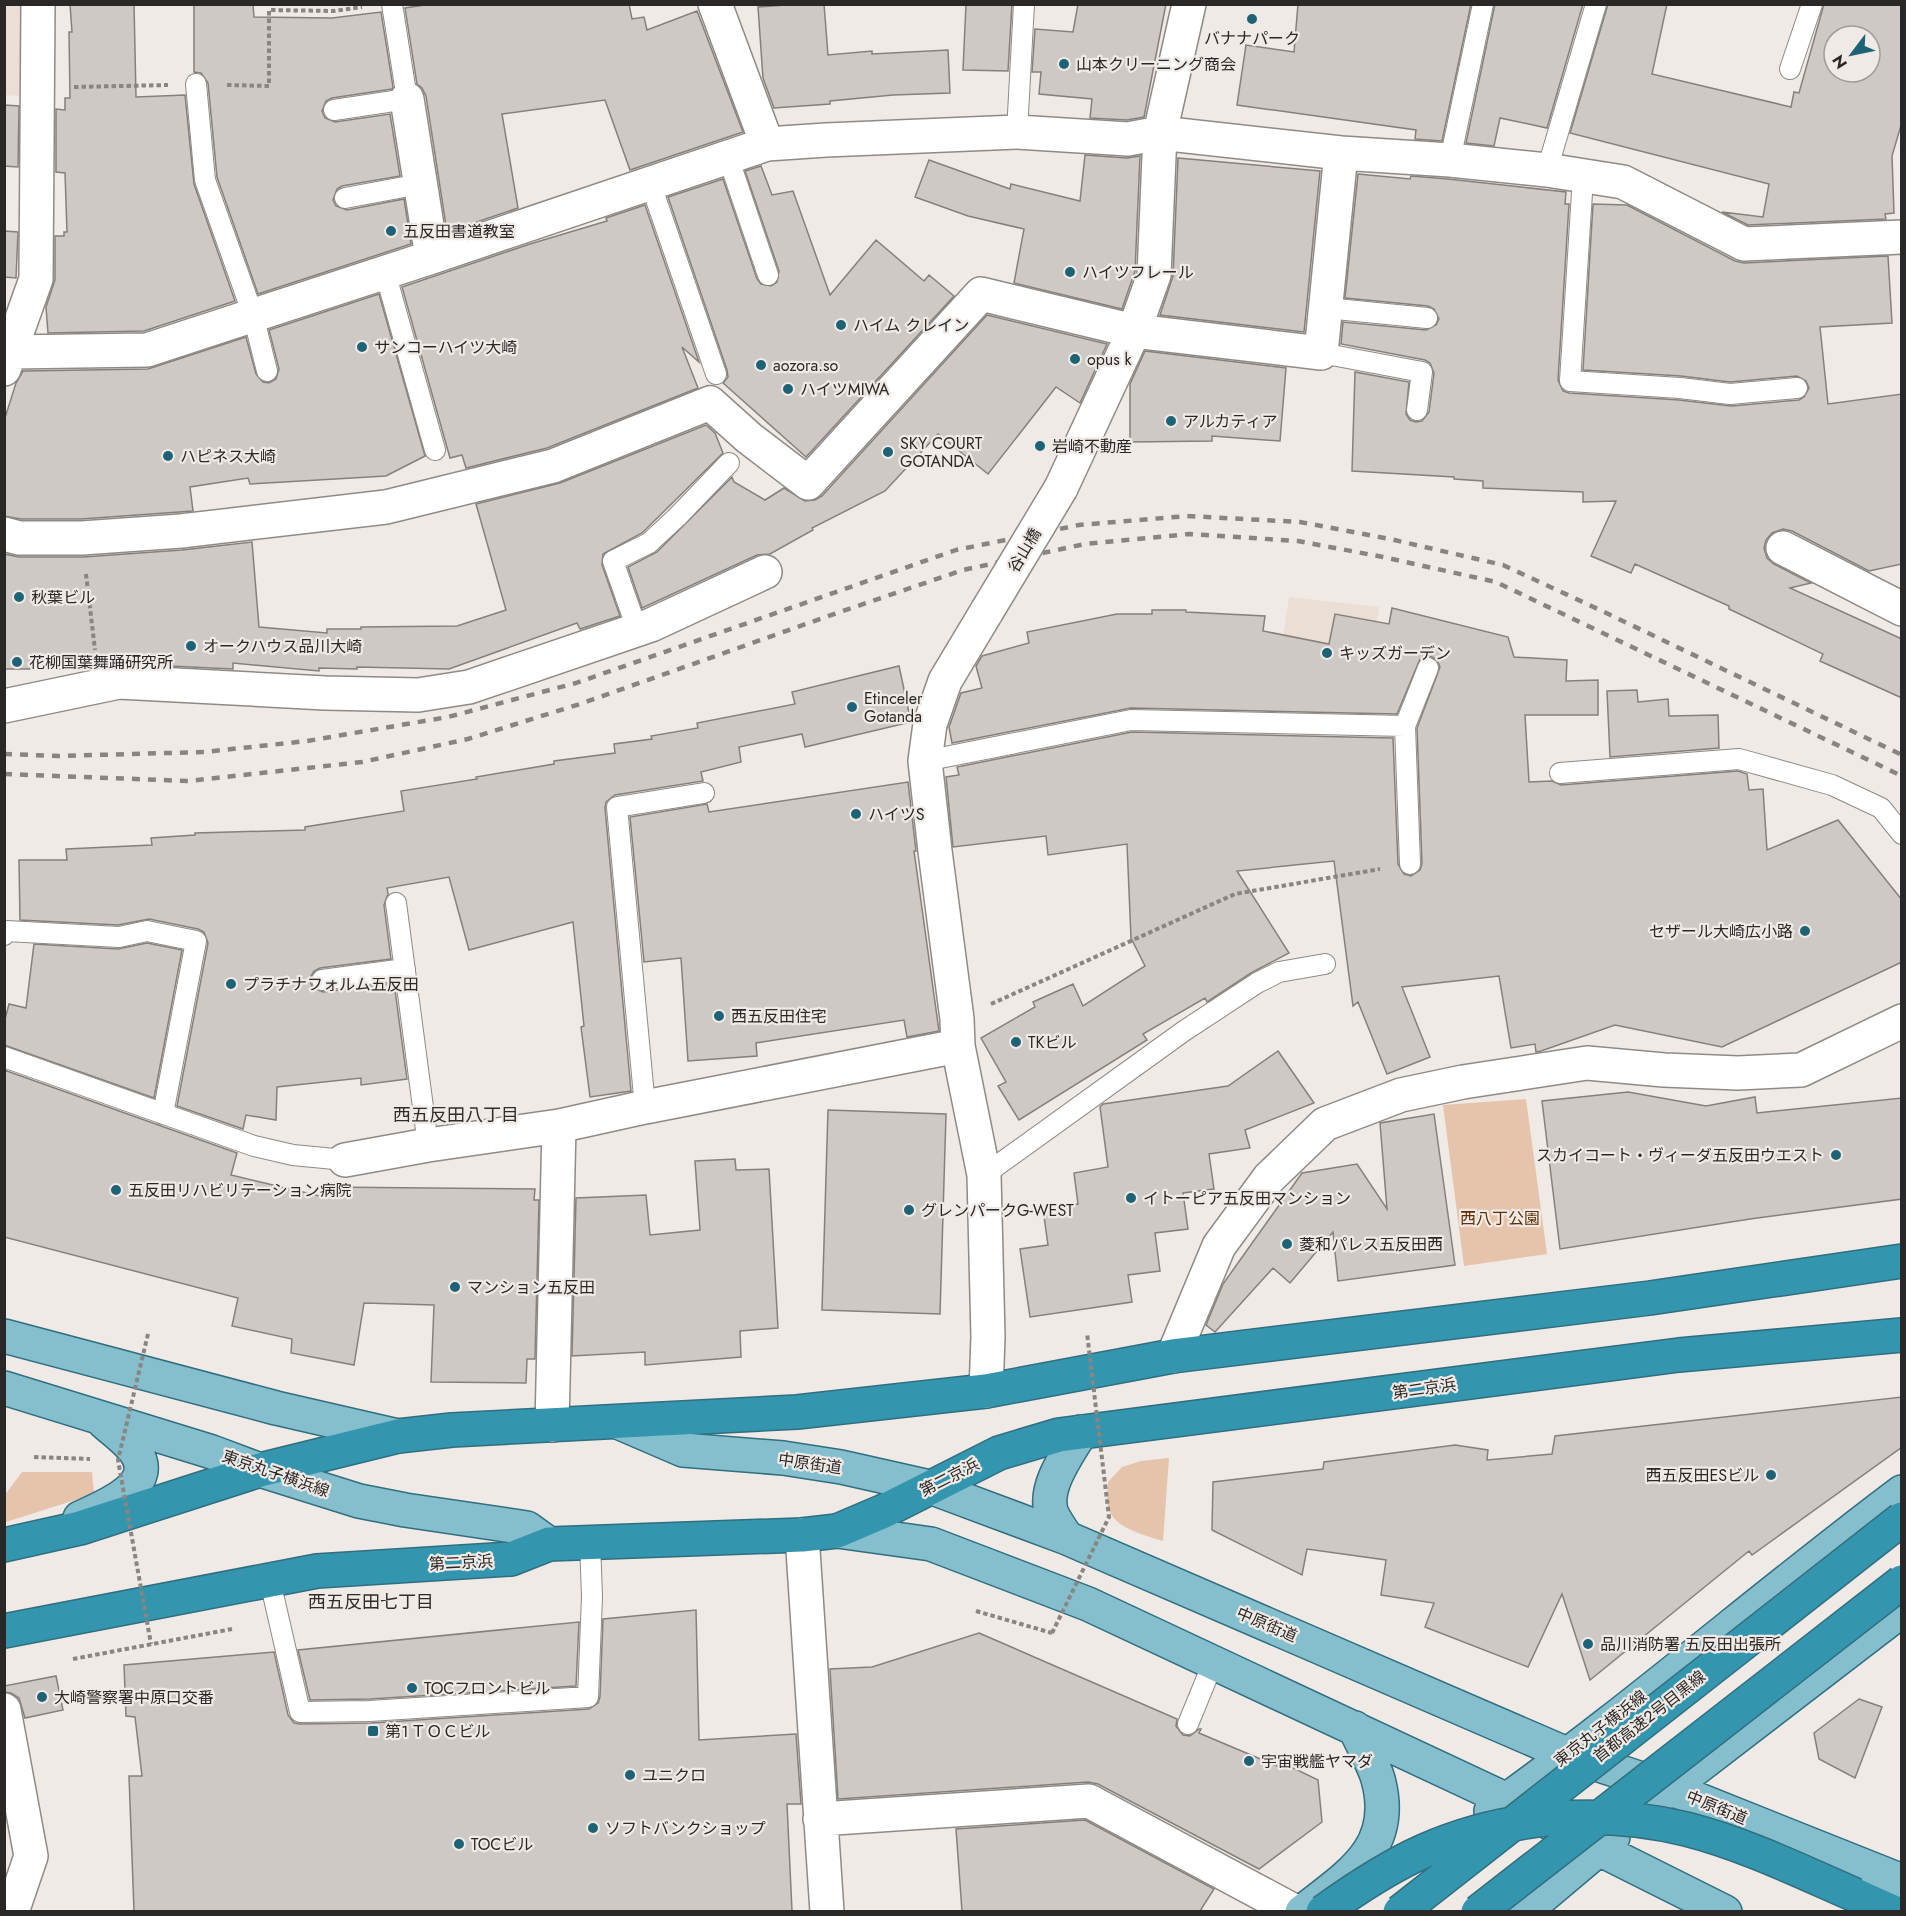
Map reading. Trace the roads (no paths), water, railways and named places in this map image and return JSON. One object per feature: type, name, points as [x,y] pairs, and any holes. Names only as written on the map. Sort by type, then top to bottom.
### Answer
[{"type":"highway","points":[[4,1544],[80,1528],[260,1470],[398,1436],[452,1430],[797,1412],[986,1391],[1173,1356],[1650,1298],[1902,1261]]},
{"type":"highway","name":"第二京浜","points":[[4,1631],[317,1571],[510,1559],[549,1544],[802,1535],[837,1531],[884,1511],[999,1453],[1059,1435],[1679,1355],[1902,1335]]},
{"type":"highway","name":"首都高速2号目黒線","points":[[1400,1911],[1902,1519]]},
{"type":"highway","points":[[1478,1911],[1902,1582]]},
{"type":"highway","points":[[1323,1911],[1362,1884],[1426,1850],[1500,1826],[1586,1817],[1638,1820],[1687,1829],[1749,1849],[1893,1911]]},
{"type":"main road","points":[[4,1336],[276,1408],[398,1436]]},
{"type":"main road","name":"東京丸子横浜線","points":[[4,1388],[212,1452],[260,1470],[359,1501],[527,1528],[549,1544]]},
{"type":"main road","points":[[4,1544],[77,1519],[113,1502],[133,1488],[140,1468],[138,1457],[134,1449],[100,1419]]},
{"type":"main road","name":"中原街道","points":[[618,1422],[683,1450],[783,1458],[842,1467],[930,1487],[1067,1538],[1569,1755],[1669,1788],[1902,1881]]},
{"type":"main road","points":[[1067,1538],[1052,1513],[1051,1491],[1059,1468],[1081,1432]]},
{"type":"main road","name":"東京丸子横浜線","points":[[1349,1911],[1569,1755],[1831,1544],[1902,1492]]},
{"type":"main road","points":[[837,1531],[931,1544],[1088,1604],[1507,1800],[1599,1849],[1725,1911]]},
{"type":"main road","points":[[1524,1911],[1669,1788],[1902,1610]]},
{"type":"main road","points":[[1302,1911],[1357,1868],[1371,1849],[1382,1821],[1382,1801],[1377,1777],[1355,1728]]},
{"type":"street","points":[[38,4],[36,279],[7,360],[147,350],[766,144],[1017,132],[1128,139],[1160,134],[1341,153],[1450,160],[1623,182],[1744,244],[1902,237]]},
{"type":"street","points":[[716,4],[766,144]]},
{"type":"street","name":"谷山橋","points":[[986,1391],[988,1337],[984,1175],[958,1032],[935,850],[925,761],[930,724],[945,681],[1061,488],[1134,331],[1154,275],[1160,134],[1188,4]]},
{"type":"street","points":[[407,99],[432,257]]},
{"type":"street","points":[[4,534],[19,538],[82,537],[181,531],[386,507],[552,466],[710,403],[749,438],[808,483],[981,294],[1134,331],[1321,353],[1341,153]]},
{"type":"street","points":[[1783,548],[1895,601]]},
{"type":"street","points":[[4,706],[119,682],[418,695],[469,687],[638,629],[765,572]]},
{"type":"street","points":[[1173,1356],[1219,1246],[1269,1178],[1325,1124],[1401,1095],[1463,1082],[1587,1063],[1664,1070],[1738,1073],[1801,1070],[1902,1022]]},
{"type":"street","points":[[345,1160],[559,1126],[958,1032]]},
{"type":"street","points":[[552,1425],[559,1126]]},
{"type":"street","points":[[802,1535],[827,1911]]},
{"type":"street","points":[[4,1710],[31,1856],[12,1911]]},
{"type":"street","points":[[820,1819],[1089,1801],[1296,1911]]},
{"type":"lane","points":[[334,110],[407,99],[392,4]]},
{"type":"lane","points":[[1017,132],[1024,4]]},
{"type":"lane","points":[[1450,160],[1483,4]]},
{"type":"lane","points":[[1547,171],[1596,4]]},
{"type":"lane","points":[[1790,69],[1812,4]]},
{"type":"lane","points":[[196,84],[205,180],[253,315],[267,371]]},
{"type":"lane","points":[[728,157],[768,275]]},
{"type":"lane","points":[[1583,177],[1570,381],[1680,388],[1730,394],[1797,388]]},
{"type":"lane","points":[[650,182],[716,374]]},
{"type":"lane","points":[[345,198],[420,184]]},
{"type":"lane","points":[[385,272],[435,450]]},
{"type":"lane","points":[[1326,308],[1427,318]]},
{"type":"lane","points":[[1321,353],[1422,372],[1417,410]]},
{"type":"lane","points":[[638,629],[613,561],[649,543],[729,463]]},
{"type":"lane","points":[[1410,864],[1405,726],[1428,668]]},
{"type":"lane","points":[[925,761],[1131,720],[1405,726]]},
{"type":"lane","points":[[1560,773],[1739,759],[1832,785],[1881,808],[1902,834]]},
{"type":"lane","points":[[645,1107],[617,807],[704,794]]},
{"type":"lane","points":[[396,903],[428,1145]]},
{"type":"lane","points":[[4,935],[6,931],[119,937],[147,931],[196,941],[162,1114]]},
{"type":"lane","points":[[984,1175],[1184,1031],[1257,983],[1279,972],[1325,964]]},
{"type":"lane","points":[[322,980],[405,969]]},
{"type":"lane","points":[[4,1057],[254,1146],[293,1155],[345,1160]]},
{"type":"lane","points":[[270,1581],[300,1712],[370,1711],[588,1697],[592,1597],[590,1541]]},
{"type":"lane","points":[[1188,1724],[1213,1663]]},
{"type":"railway","points":[[4,754],[59,756],[204,752],[307,741],[448,717],[576,683],[956,550],[1079,525],[1187,516],[1300,522],[1390,539],[1503,565],[1902,755]]},
{"type":"railway","points":[[4,774],[188,781],[362,762],[468,739],[580,704],[963,570],[1085,544],[1189,534],[1298,541],[1496,582],[1902,776]]},
{"type":"place","name":"バナナパーク","points":[[1252,19]]},
{"type":"place","name":"山本クリーニング商会","points":[[1064,64]]},
{"type":"place","name":"五反田書道教室","points":[[391,231]]},
{"type":"place","name":"ハイツフレール","points":[[1070,272]]},
{"type":"place","name":"ハイム クレイン","points":[[841,325]]},
{"type":"place","name":"サンコーハイツ大崎","points":[[362,347]]},
{"type":"place","name":"opus k","points":[[1075,359]]},
{"type":"place","name":"aozora.so","points":[[761,365]]},
{"type":"place","name":"ハイツMIWA","points":[[788,389]]},
{"type":"place","name":"アルカティア","points":[[1171,421]]},
{"type":"place","name":"岩崎不動産","points":[[1040,446]]},
{"type":"place","name":"SKY COURT GOTANDA","points":[[888,452]]},
{"type":"place","name":"ハピネス大崎","points":[[168,456]]},
{"type":"place","name":"秋葉ビル","points":[[19,597]]},
{"type":"place","name":"オークハウス品川大崎","points":[[191,646]]},
{"type":"place","name":"キッズガーデン","points":[[1327,653]]},
{"type":"place","name":"花柳国葉舞踊研究所","points":[[17,662]]},
{"type":"place","name":"Etinceler Gotanda","points":[[852,707]]},
{"type":"place","name":"ハイツS","points":[[856,814]]},
{"type":"place","name":"セザール大崎広小路","points":[[1805,931]]},
{"type":"place","name":"プラチナフォルム五反田","points":[[231,984]]},
{"type":"place","name":"西五反田住宅","points":[[719,1016]]},
{"type":"place","name":"TKビル","points":[[1016,1042]]},
{"type":"place","name":"スカイコート・ヴィーダ五反田ウエスト","points":[[1836,1155]]},
{"type":"place","name":"五反田リハビリテーション病院","points":[[116,1190]]},
{"type":"place","name":"イトーピア五反田マンション","points":[[1131,1198]]},
{"type":"place","name":"グレンパークG-WEST","points":[[909,1210]]},
{"type":"place","name":"菱和パレス五反田西","points":[[1287,1244]]},
{"type":"place","name":"マンション五反田","points":[[455,1287]]},
{"type":"place","name":"西五反田ESビル","points":[[1771,1475]]},
{"type":"place","name":"品川消防署 五反田出張所","points":[[1588,1644]]},
{"type":"place","name":"TOCフロントビル","points":[[412,1688]]},
{"type":"place","name":"大崎警察署中原口交番","points":[[42,1697]]},
{"type":"place","name":"第１ＴＯＣビル","points":[[373,1731]]},
{"type":"place","name":"宇宙戦艦ヤマダ","points":[[1249,1761]]},
{"type":"place","name":"ユニクロ","points":[[630,1775]]},
{"type":"place","name":"ソフトバンクショップ","points":[[593,1828]]},
{"type":"place","name":"TOCビル","points":[[459,1844]]},
{"type":"district","name":"西五反田八丁目","points":[[456,1115]]},
{"type":"district","name":"西五反田七丁目","points":[[371,1602]]},
{"type":"park label","name":"西八丁公園","points":[[1500,1218]]}]
